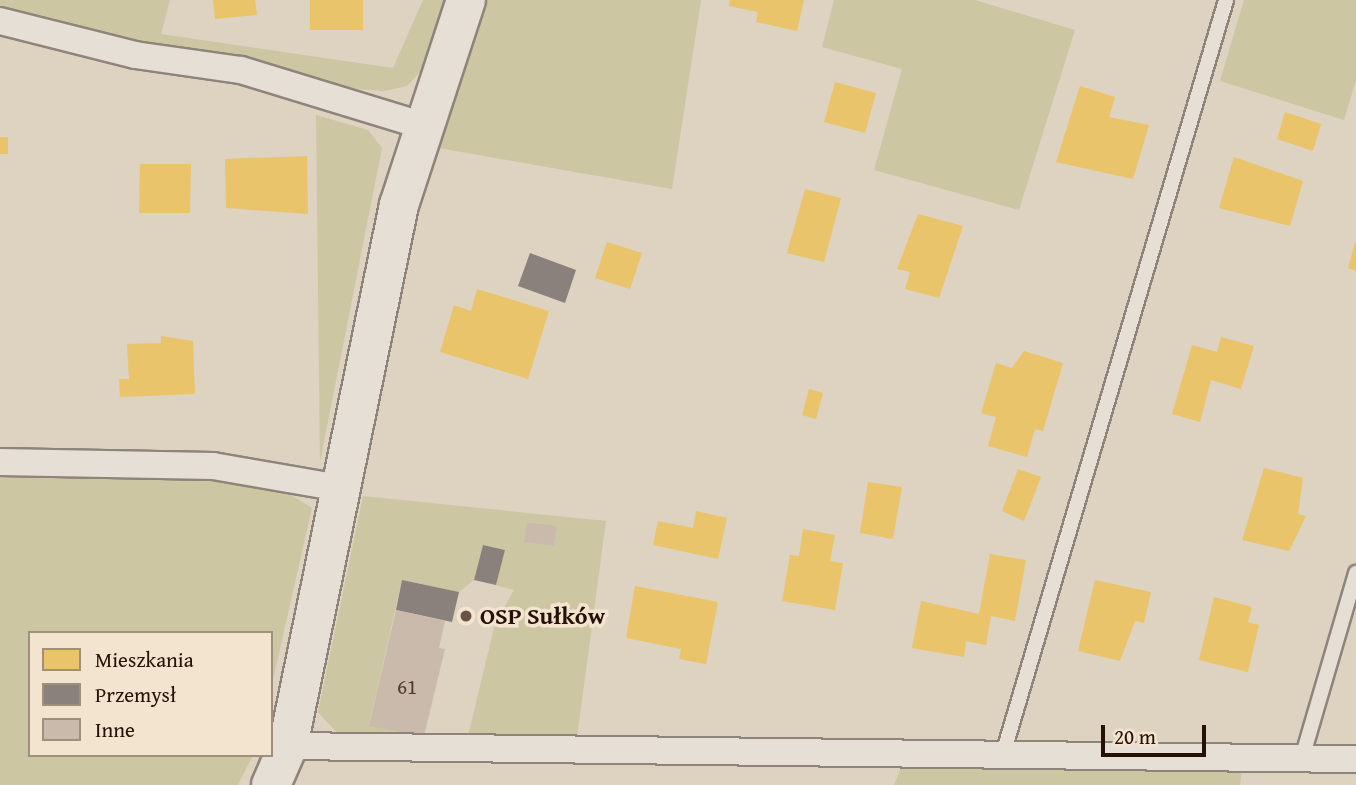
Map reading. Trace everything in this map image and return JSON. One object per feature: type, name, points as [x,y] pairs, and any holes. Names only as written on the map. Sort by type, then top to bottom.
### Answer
[{"type":"street","points":[[271,785],[288,746],[340,488],[421,125],[466,0]]},
{"type":"street","points":[[0,21],[135,55],[241,70],[421,125]]},
{"type":"street","points":[[0,462],[213,466],[340,488]]},
{"type":"street","points":[[288,746],[1356,759]]},
{"type":"lane","points":[[1003,754],[1226,0]]},
{"type":"lane","points":[[1302,758],[1356,573]]},
{"type":"shaded area","points":[[0,0],[170,0],[161,34],[393,68],[423,0],[447,0],[420,72],[407,86],[384,91],[345,88],[92,29],[0,7]]},
{"type":"shaded area","points":[[488,0],[701,0],[672,189],[438,148],[450,91]]},
{"type":"shaded area","points":[[834,0],[975,0],[1075,30],[1019,210],[874,170],[902,69],[822,47]]},
{"type":"shaded area","points":[[1244,0],[1356,0],[1356,80],[1344,120],[1220,81]]},
{"type":"shaded area","points":[[316,115],[368,130],[382,148],[320,462]]},
{"type":"shaded area","points":[[0,475],[210,477],[276,486],[312,508],[273,679],[273,631],[28,631],[28,757],[252,757],[238,785],[0,785]]},
{"type":"shaded area","points":[[363,496],[606,521],[577,737],[468,736],[495,624],[514,590],[496,585],[505,550],[483,545],[474,580],[459,592],[402,580],[369,725],[424,736],[339,735],[318,712]],"holes":[[[527,522],[557,526],[554,546],[525,542]]]},
{"type":"shaded area","points":[[901,768],[1242,771],[1240,785],[894,785]]},
{"type":"building: Mieszkania","points":[[213,0],[255,0],[257,15],[215,19]]},
{"type":"building: Mieszkania","points":[[310,0],[363,0],[363,30],[310,30]]},
{"type":"building: Mieszkania","points":[[730,0],[804,0],[797,31],[756,22],[758,12],[729,6]]},
{"type":"building: Mieszkania","points":[[835,82],[876,93],[865,133],[824,122]]},
{"type":"building: Mieszkania","points":[[1080,86],[1115,97],[1109,117],[1149,125],[1133,179],[1056,162]]},
{"type":"building: Mieszkania","points":[[1285,112],[1321,124],[1313,151],[1277,139]]},
{"type":"building: Mieszkania","points":[[0,137],[8,137],[8,154],[0,154]]},
{"type":"building: Mieszkania","points":[[307,156],[308,214],[226,208],[225,159]]},
{"type":"building: Mieszkania","points":[[1234,157],[1303,181],[1290,226],[1219,208]]},
{"type":"building: Mieszkania","points":[[140,164],[191,164],[190,213],[139,213]]},
{"type":"building: Mieszkania","points":[[805,189],[841,198],[824,262],[787,253]]},
{"type":"building: Mieszkania","points":[[918,214],[963,226],[939,298],[905,289],[910,272],[897,269]]},
{"type":"building: Mieszkania","points":[[607,242],[642,253],[630,289],[595,278]]},
{"type":"building: Mieszkania","points":[[1356,243],[1356,271],[1348,268]]},
{"type":"building: Mieszkania","points":[[477,289],[549,311],[528,379],[440,352],[454,305],[471,311]]},
{"type":"building: Mieszkania","points":[[161,336],[193,341],[195,394],[120,397],[119,379],[129,379],[127,344],[161,343]]},
{"type":"building: Mieszkania","points":[[1221,337],[1254,346],[1241,389],[1211,380],[1200,422],[1172,414],[1192,345],[1217,352]]},
{"type":"building: Mieszkania","points":[[1024,351],[1063,363],[1043,431],[1035,429],[1027,457],[988,446],[996,417],[981,413],[996,363],[1012,368]]},
{"type":"building: Mieszkania","points":[[809,389],[823,393],[816,419],[802,415]]},
{"type":"building: Mieszkania","points":[[1264,468],[1303,478],[1298,514],[1306,516],[1289,551],[1242,540]]},
{"type":"building: Mieszkania","points":[[1018,469],[1041,477],[1024,521],[1002,511]]},
{"type":"building: Mieszkania","points":[[868,482],[902,487],[893,539],[860,533]]},
{"type":"building: Mieszkania","points":[[696,511],[727,518],[718,559],[653,545],[658,521],[693,528]]},
{"type":"building: Mieszkania","points":[[803,529],[835,535],[830,561],[843,563],[835,610],[782,601],[790,555],[799,556]]},
{"type":"building: Mieszkania","points":[[990,554],[1026,560],[1015,621],[991,616],[986,645],[966,641],[964,657],[912,648],[921,601],[979,614]]},
{"type":"building: Mieszkania","points":[[1095,580],[1151,592],[1144,623],[1135,621],[1120,661],[1078,651]]},
{"type":"building: Mieszkania","points":[[635,586],[718,602],[706,664],[679,659],[681,649],[626,638]]},
{"type":"building: Mieszkania","points":[[1214,597],[1252,607],[1248,622],[1259,625],[1248,672],[1199,660]]},
{"type":"building: Przemysł","points":[[530,253],[576,270],[565,303],[518,286]]},
{"type":"building: Przemysł","points":[[483,545],[505,550],[496,585],[474,580]]},
{"type":"building: Przemysł","points":[[402,580],[459,592],[452,622],[396,610]]},
{"type":"building: Inne","points":[[527,522],[557,526],[554,546],[524,542]]},
{"type":"building: Inne","points":[[396,610],[445,621],[439,648],[445,649],[424,736],[369,726]]},
{"type":"place","name":"OSP Sułków","points":[[466,616]]}]
